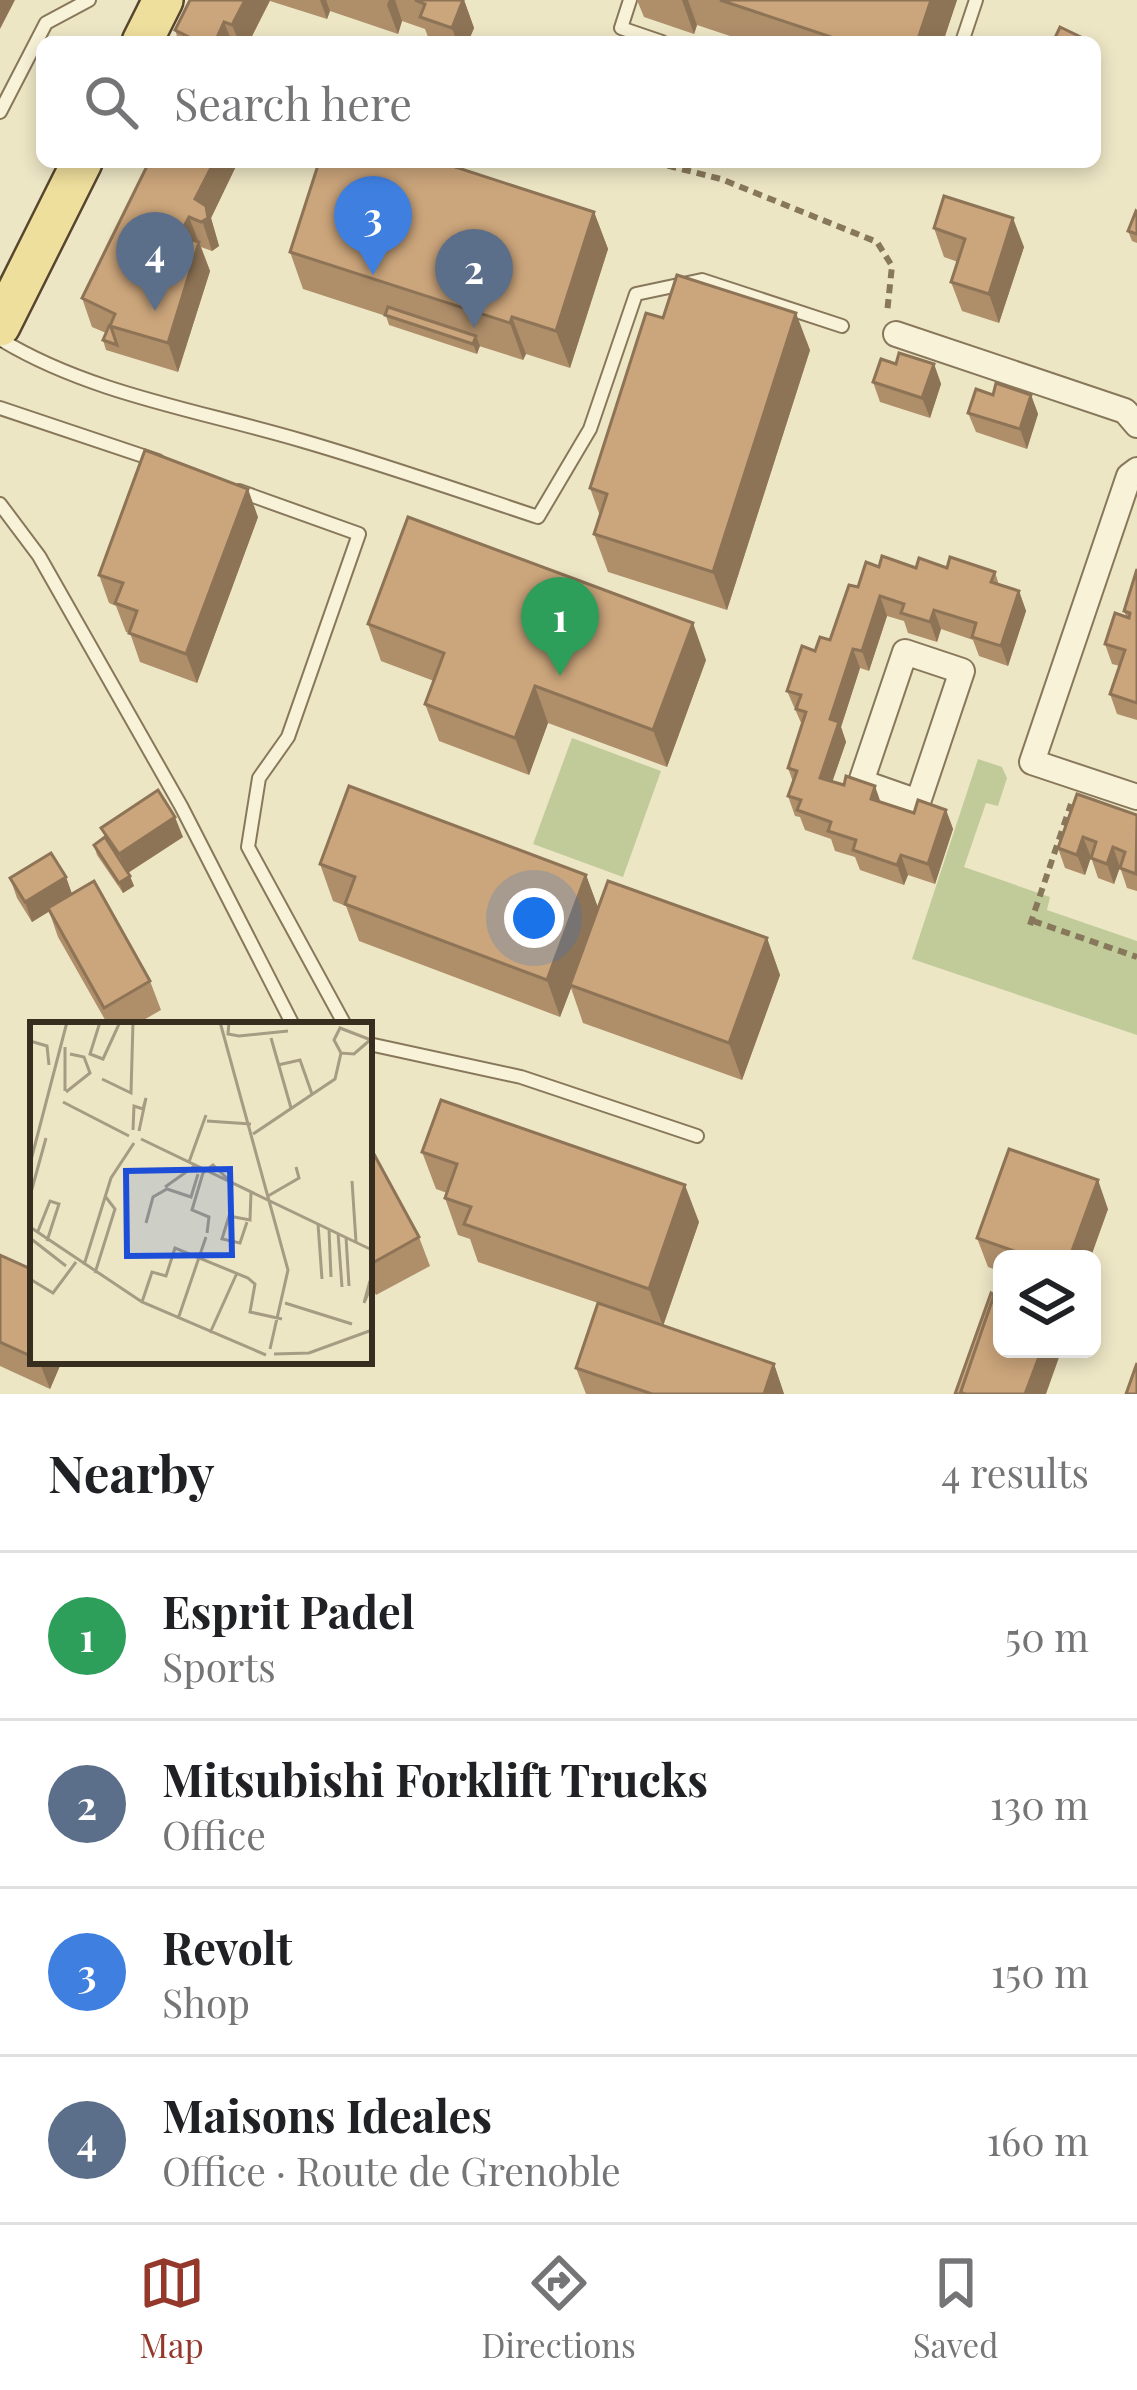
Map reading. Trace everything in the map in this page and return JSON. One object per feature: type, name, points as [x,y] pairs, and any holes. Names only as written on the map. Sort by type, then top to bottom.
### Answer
[{"type":"main road","points":[[145,36],[163,0]]},
{"type":"main road","points":[[0,326],[79,168]]},
{"type":"street","points":[[896,334],[1125,411],[1137,424]]},
{"type":"street","points":[[1137,470],[1129,476],[1032,762],[1137,797]]},
{"type":"street","points":[[905,652],[962,671],[918,802],[861,782],[905,652]]},
{"type":"lane","points":[[39,36],[46,23],[89,0]]},
{"type":"lane","points":[[631,0],[621,28],[644,36]]},
{"type":"lane","points":[[964,36],[976,0]]},
{"type":"lane","points":[[0,112],[36,42]]},
{"type":"lane","points":[[0,339],[39,363],[538,517],[590,429],[636,293],[701,280],[842,326]]},
{"type":"lane","points":[[0,408],[165,464]]},
{"type":"lane","points":[[230,488],[359,535],[288,737],[259,778],[248,848],[343,1022]]},
{"type":"lane","points":[[0,504],[39,556],[169,785],[291,1022]]},
{"type":"lane","points":[[372,1045],[521,1077],[697,1136]]},
{"type":"path","points":[[677,168],[721,179],[878,242],[892,266],[887,313],[896,334]]},
{"type":"path","points":[[1080,778],[1031,923],[1137,958]]},
{"type":"green space","points":[[572,738],[661,771],[623,877],[533,844]]},
{"type":"green space","points":[[978,759],[1002,767],[1007,778],[998,806],[986,803],[964,867],[1050,897],[1047,910],[1137,941],[1137,1035],[912,959]]},
{"type":"building","points":[[190,0],[245,0],[232,25],[224,22],[218,36],[187,36],[175,30]]},
{"type":"building","points":[[415,0],[463,0],[452,28],[420,17],[425,4]]},
{"type":"building","points":[[720,0],[931,0],[919,36],[828,36]]},
{"type":"building","points":[[1060,27],[1079,36],[1056,36]]},
{"type":"building","points":[[146,168],[211,168],[195,199],[206,206],[208,218],[201,222],[189,217],[179,236],[199,242],[168,343],[110,326],[115,314],[82,298]]},
{"type":"building","points":[[317,168],[458,168],[594,212],[556,331],[512,317],[510,323],[290,252]]},
{"type":"building","points":[[944,196],[1013,218],[989,294],[951,282],[965,239],[934,228]]},
{"type":"building","points":[[1137,212],[1137,234],[1128,231]]},
{"type":"building","points":[[677,275],[796,313],[713,572],[594,534],[607,494],[590,488],[646,313],[663,318]]},
{"type":"building","points":[[388,307],[476,336],[473,344],[385,315]]},
{"type":"building","points":[[111,327],[117,345],[103,340]]},
{"type":"building","points":[[899,353],[934,364],[922,398],[873,382],[881,359],[896,364]]},
{"type":"building","points":[[996,383],[1031,395],[1020,429],[968,413],[976,389],[993,395]]},
{"type":"building","points":[[145,450],[248,489],[186,654],[129,633],[137,611],[115,603],[123,583],[99,575]]},
{"type":"building","points":[[408,517],[693,623],[653,730],[535,686],[515,738],[425,704],[444,653],[368,624]]},
{"type":"building","points":[[882,556],[916,568],[919,558],[947,568],[950,557],[995,572],[991,582],[1019,591],[1001,646],[972,637],[976,623],[934,610],[930,622],[901,613],[904,604],[880,596],[862,651],[853,649],[830,719],[839,722],[820,778],[844,785],[846,776],[875,786],[871,799],[914,813],[918,800],[946,810],[928,864],[901,855],[897,865],[853,850],[856,840],[828,831],[831,822],[797,810],[801,800],[788,796],[797,771],[788,768],[806,712],[796,709],[801,695],[787,691],[802,646],[815,651],[820,637],[830,640],[849,585],[858,587],[866,562],[879,567]]},
{"type":"building","points":[[1137,569],[1137,703],[1110,694],[1125,650],[1105,644],[1115,613],[1129,618],[1130,613],[1124,611]]},
{"type":"building","points":[[349,786],[586,875],[547,980],[345,904],[355,877],[320,864]]},
{"type":"building","points":[[158,790],[175,817],[119,854],[101,828]]},
{"type":"building","points":[[1077,794],[1137,815],[1136,874],[1120,868],[1125,852],[1113,847],[1107,864],[1091,858],[1096,842],[1083,837],[1077,855],[1058,848]]},
{"type":"building","points":[[105,837],[130,876],[119,883],[94,845]]},
{"type":"building","points":[[51,853],[66,877],[25,902],[10,878]]},
{"type":"building","points":[[94,881],[150,981],[104,1008],[48,908]]},
{"type":"building","points":[[608,881],[767,938],[729,1043],[570,985]]},
{"type":"building","points":[[441,1100],[685,1185],[649,1289],[464,1224],[471,1207],[445,1198],[457,1164],[422,1152]]},
{"type":"building","points":[[1009,1149],[1098,1180],[1072,1250],[1011,1250],[977,1238]]},
{"type":"building","points":[[372,1151],[419,1237],[372,1263]]},
{"type":"building","points":[[0,1255],[30,1269],[30,1356],[0,1342]]},
{"type":"building","points":[[991,1293],[960,1394],[955,1394]]},
{"type":"building","points":[[993,1297],[993,1358],[1039,1358],[1025,1394],[960,1392]]},
{"type":"building","points":[[598,1303],[774,1364],[764,1394],[652,1394],[576,1368]]},
{"type":"building","points":[[1137,1363],[1137,1394],[1126,1394]]},
{"type":"place","name":"Revolt","points":[[373,275]]},
{"type":"place","name":"Maisons Ideales","points":[[155,311]]},
{"type":"place","name":"Mitsubishi Forklift Trucks","points":[[474,328]]},
{"type":"place","name":"Esprit Padel","points":[[560,676]]}]
